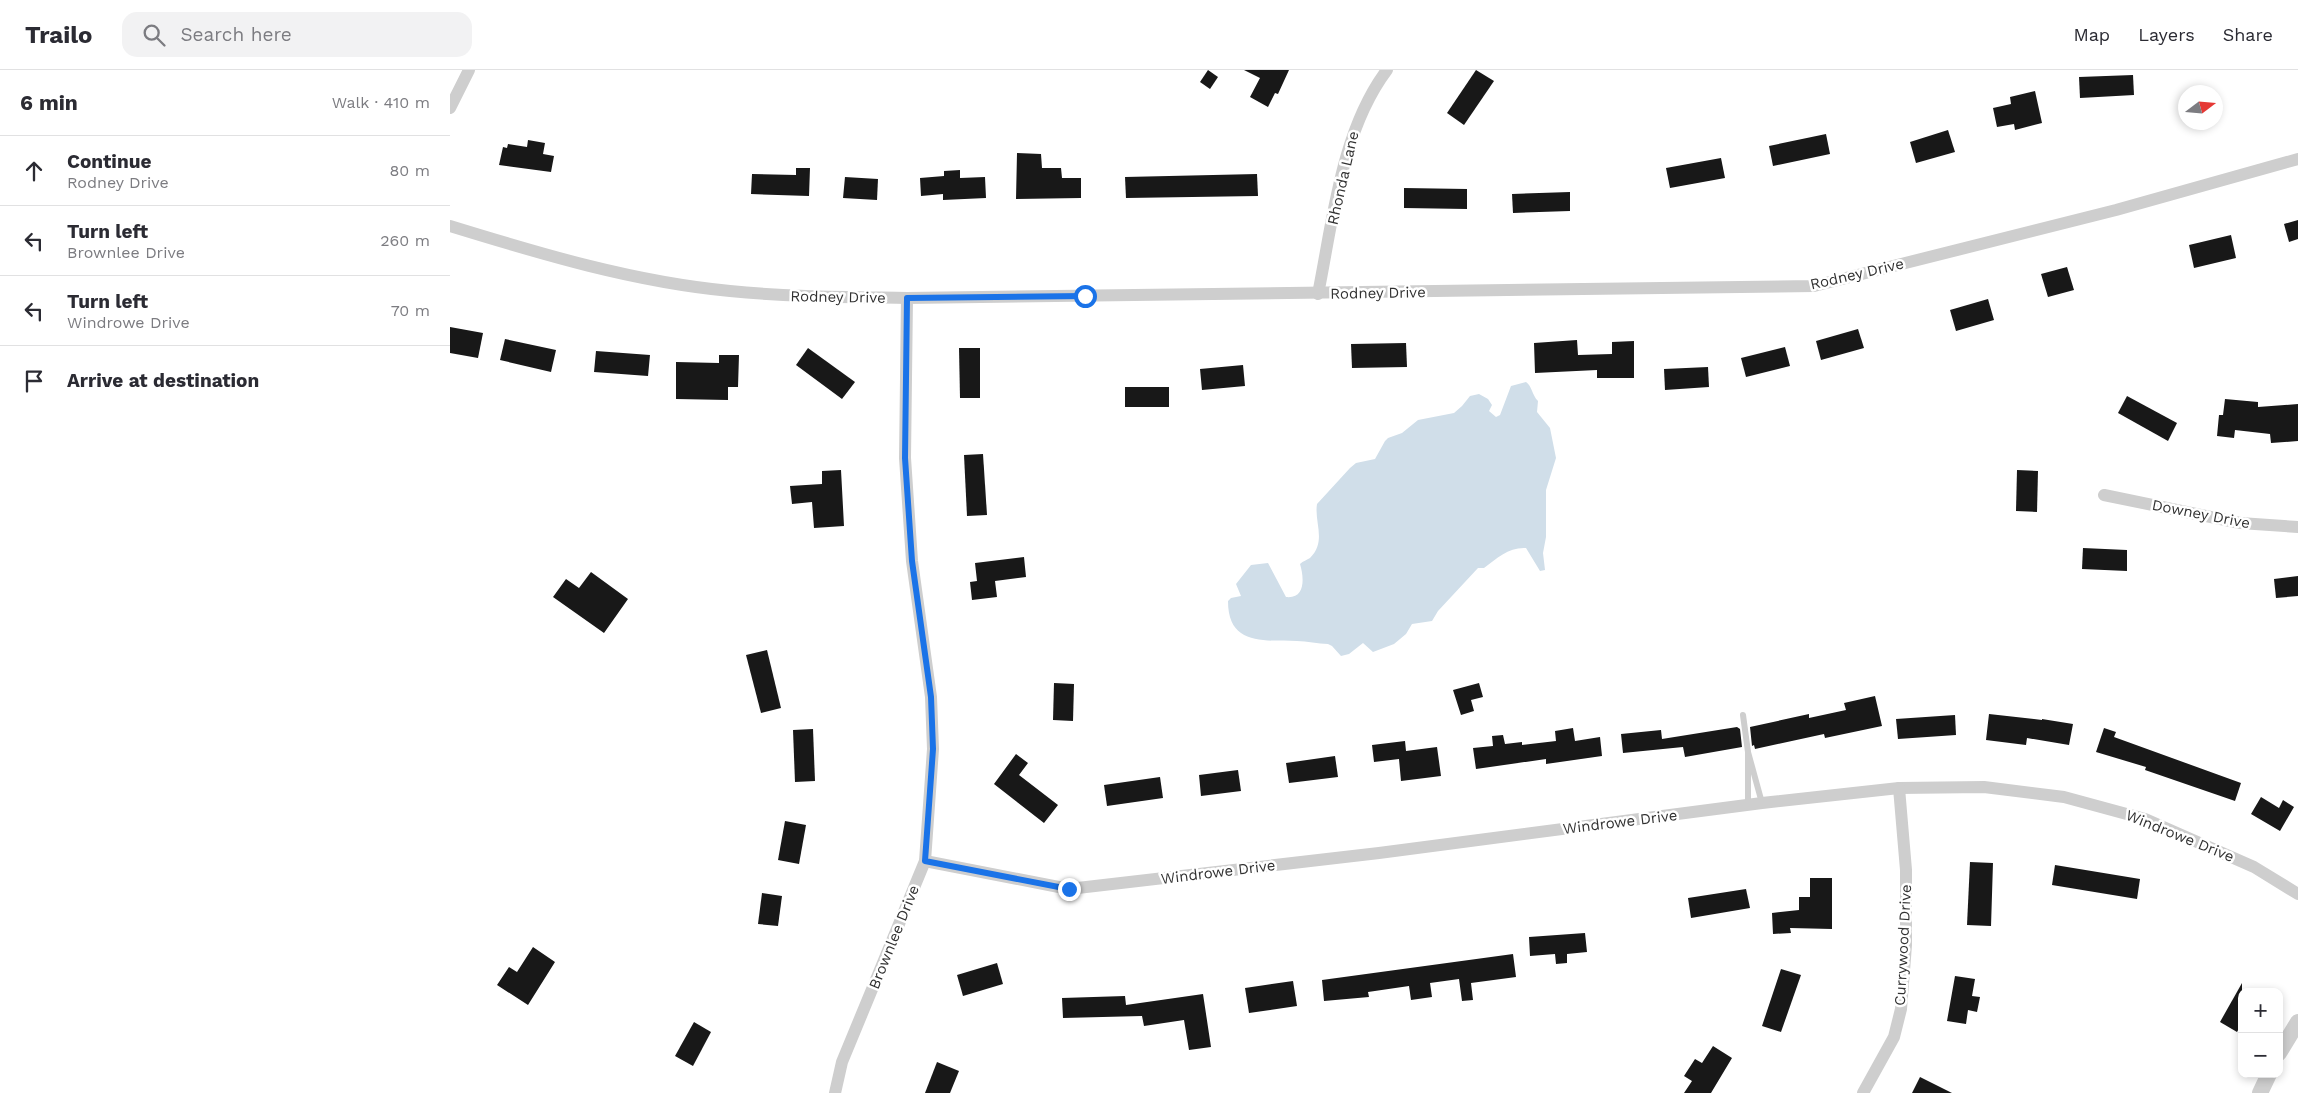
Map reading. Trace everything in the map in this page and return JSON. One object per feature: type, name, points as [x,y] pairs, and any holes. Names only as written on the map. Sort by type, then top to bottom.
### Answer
[{"type":"street","points":[[450,108],[469,70]]},
{"type":"street","name":"Rhonda Lane","points":[[1318,294],[1348,145],[1359,117],[1387,70]]},
{"type":"street","name":"Rodney Drive","points":[[450,226],[583,265],[684,285],[777,295],[907,298],[1814,286],[2116,210],[2298,159]]},
{"type":"street","name":"Brownlee Drive","points":[[835,1093],[842,1062],[885,962],[925,861],[933,749],[931,697],[912,561],[905,458],[907,298]]},
{"type":"street","name":"Downey Drive","points":[[2104,495],[2240,523],[2298,527]]},
{"type":"street","name":"Windrowe Drive","points":[[925,861],[1069,889],[1379,853],[1762,803],[1899,788],[1984,787],[2064,797],[2145,819],[2254,867],[2298,894]]},
{"type":"street","name":"Currywood Drive","points":[[1863,1093],[1894,1037],[1900,1009],[1906,945],[1906,870],[1899,788]]},
{"type":"street","points":[[2283,1046],[2298,1022]]},
{"type":"street","points":[[2260,1093],[2267,1078]]},
{"type":"lane","points":[[1743,715],[1748,752],[1762,803]]},
{"type":"lane","points":[[1748,752],[1748,805]]},
{"type":"shaded area","points":[[1526,382],[1538,401],[1537,412],[1550,428],[1556,458],[1546,490],[1546,537],[1543,553],[1545,570],[1540,571],[1526,548],[1509,551],[1484,568],[1478,568],[1438,611],[1432,621],[1412,624],[1406,634],[1394,644],[1373,652],[1363,643],[1349,654],[1341,656],[1328,644],[1250,638],[1234,626],[1230,616],[1228,601],[1231,598],[1241,596],[1236,584],[1251,565],[1268,563],[1286,597],[1293,597],[1300,591],[1303,581],[1300,564],[1310,558],[1318,545],[1317,504],[1350,468],[1356,463],[1375,459],[1388,438],[1402,433],[1418,420],[1454,413],[1470,396],[1479,394],[1488,399],[1492,405],[1489,411],[1496,417],[1500,415],[1511,386]]},
{"type":"building","points":[[1208,70],[1218,77],[1210,89],[1200,82]]},
{"type":"building","points":[[1244,70],[1289,70],[1278,94],[1275,93],[1268,107],[1250,97],[1260,78]]},
{"type":"building","points":[[1476,70],[1494,81],[1464,125],[1447,113]]},
{"type":"building","points":[[2133,75],[2134,95],[2080,98],[2079,77]]},
{"type":"building","points":[[2035,91],[2042,123],[2015,130],[2014,124],[1997,127],[1993,108],[2011,104],[2010,97]]},
{"type":"building","points":[[1948,130],[1955,152],[1916,163],[1910,142]]},
{"type":"building","points":[[1826,134],[1830,154],[1773,166],[1769,146]]},
{"type":"building","points":[[528,140],[545,143],[543,154],[554,156],[551,172],[499,165],[503,147],[507,148],[508,144],[527,147]]},
{"type":"building","points":[[1017,153],[1041,154],[1042,168],[1061,168],[1062,178],[1081,178],[1081,198],[1016,199]]},
{"type":"building","points":[[1721,158],[1725,178],[1670,188],[1666,168]]},
{"type":"building","points":[[796,168],[810,168],[809,196],[751,194],[752,174],[796,175]]},
{"type":"building","points":[[960,170],[960,178],[985,177],[986,198],[943,200],[943,194],[921,196],[920,178],[944,176],[944,171]]},
{"type":"building","points":[[1257,174],[1258,196],[1126,198],[1125,177]]},
{"type":"building","points":[[845,177],[878,179],[877,200],[843,198]]},
{"type":"building","points":[[1404,188],[1467,189],[1467,209],[1404,208]]},
{"type":"building","points":[[1570,192],[1570,211],[1513,213],[1512,194]]},
{"type":"building","points":[[2298,220],[2298,239],[2289,242],[2284,224]]},
{"type":"building","points":[[2231,235],[2236,258],[2194,268],[2189,245]]},
{"type":"building","points":[[2067,267],[2074,290],[2048,297],[2041,274]]},
{"type":"building","points":[[1988,299],[1994,320],[1956,331],[1950,310]]},
{"type":"building","points":[[450,327],[483,333],[478,358],[450,353]]},
{"type":"building","points":[[1858,329],[1864,348],[1821,360],[1816,341]]},
{"type":"building","points":[[505,339],[556,350],[551,372],[500,360]]},
{"type":"building","points":[[1577,340],[1578,355],[1612,354],[1612,342],[1634,341],[1634,378],[1597,378],[1597,370],[1535,373],[1534,343]]},
{"type":"building","points":[[1406,343],[1407,367],[1352,368],[1351,344]]},
{"type":"building","points":[[1785,347],[1790,366],[1746,377],[1741,358]]},
{"type":"building","points":[[808,348],[855,382],[842,399],[796,365]]},
{"type":"building","points":[[959,348],[980,348],[980,398],[960,398]]},
{"type":"building","points":[[596,351],[650,355],[648,376],[594,372]]},
{"type":"building","points":[[719,355],[739,355],[738,387],[728,387],[728,400],[676,399],[676,362],[719,363]]},
{"type":"building","points":[[1243,365],[1245,386],[1202,390],[1200,369]]},
{"type":"building","points":[[1708,367],[1709,387],[1665,390],[1664,369]]},
{"type":"building","points":[[1125,387],[1169,387],[1169,407],[1125,407]]},
{"type":"building","points":[[2127,396],[2177,423],[2168,441],[2118,413]]},
{"type":"building","points":[[2225,399],[2258,402],[2258,407],[2298,404],[2298,441],[2271,443],[2270,434],[2235,430],[2234,438],[2217,436],[2219,415],[2223,415]]},
{"type":"building","points":[[983,454],[987,515],[967,516],[964,455]]},
{"type":"building","points":[[841,470],[844,526],[814,528],[812,502],[792,504],[790,486],[822,484],[822,471]]},
{"type":"building","points":[[2017,470],[2038,471],[2037,512],[2016,511]]},
{"type":"building","points":[[2083,548],[2127,550],[2127,571],[2082,569]]},
{"type":"building","points":[[1024,557],[1026,577],[995,581],[997,597],[972,600],[970,582],[977,581],[975,563]]},
{"type":"building","points":[[591,572],[628,599],[604,633],[553,597],[566,579],[579,588]]},
{"type":"building","points":[[2298,576],[2298,596],[2276,598],[2274,579]]},
{"type":"building","points":[[767,650],[781,708],[761,713],[746,655]]},
{"type":"building","points":[[1054,683],[1074,684],[1073,721],[1053,720]]},
{"type":"building","points":[[1479,683],[1483,697],[1471,700],[1474,711],[1461,715],[1453,690]]},
{"type":"building","points":[[1875,696],[1882,726],[1825,738],[1824,734],[1755,749],[1754,745],[1752,746],[1750,727],[1809,714],[1809,718],[1846,710],[1844,703]]},
{"type":"building","points":[[1989,714],[2073,724],[2069,745],[2027,738],[2026,745],[1986,740]]},
{"type":"building","points":[[1955,715],[1956,735],[1898,739],[1896,719]]},
{"type":"building","points":[[1737,727],[1740,729],[1742,747],[1685,757],[1683,747],[1623,753],[1621,734],[1661,730],[1662,739]]},
{"type":"building","points":[[1573,728],[1575,741],[1600,737],[1602,756],[1546,764],[1546,759],[1476,769],[1473,748],[1493,746],[1492,736],[1503,735],[1505,744],[1522,742],[1522,745],[1556,741],[1555,731]]},
{"type":"building","points":[[2104,728],[2116,732],[2114,737],[2241,783],[2235,801],[2145,770],[2146,767],[2096,752]]},
{"type":"building","points":[[813,729],[815,781],[795,782],[793,730]]},
{"type":"building","points":[[1405,741],[1406,751],[1437,747],[1441,776],[1401,781],[1399,759],[1374,762],[1372,745]]},
{"type":"building","points":[[1016,754],[1028,763],[1019,775],[1058,805],[1044,823],[994,784]]},
{"type":"building","points":[[1335,756],[1338,777],[1289,783],[1286,763]]},
{"type":"building","points":[[1238,770],[1241,791],[1201,796],[1199,775]]},
{"type":"building","points":[[1160,777],[1163,798],[1107,806],[1104,785]]},
{"type":"building","points":[[2261,797],[2279,808],[2283,800],[2294,807],[2280,831],[2251,814]]},
{"type":"building","points":[[785,821],[806,825],[799,864],[778,860]]},
{"type":"building","points":[[1970,862],[1993,863],[1991,926],[1967,925]]},
{"type":"building","points":[[2055,865],[2140,879],[2137,899],[2052,885]]},
{"type":"building","points":[[1810,878],[1832,878],[1832,929],[1790,928],[1791,933],[1773,934],[1772,913],[1799,910],[1799,897],[1810,897]]},
{"type":"building","points":[[1746,889],[1750,908],[1691,918],[1688,898]]},
{"type":"building","points":[[762,893],[782,896],[778,926],[758,924]]},
{"type":"building","points":[[1585,933],[1587,952],[1567,954],[1567,963],[1556,964],[1555,954],[1530,956],[1529,937]]},
{"type":"building","points":[[533,947],[555,962],[528,1005],[497,985],[509,967],[517,972]]},
{"type":"building","points":[[1513,954],[1516,977],[1471,983],[1473,1000],[1462,1001],[1459,979],[1430,983],[1432,997],[1411,1000],[1409,986],[1368,992],[1369,997],[1324,1001],[1322,980]]},
{"type":"building","points":[[997,963],[1003,984],[963,996],[957,975]]},
{"type":"building","points":[[1781,969],[1801,975],[1781,1032],[1762,1026]]},
{"type":"building","points":[[1955,976],[1975,979],[1972,996],[1980,997],[1977,1012],[1968,1010],[1966,1024],[1947,1021]]},
{"type":"building","points":[[1293,981],[1297,1006],[1249,1013],[1245,988]]},
{"type":"building","points":[[2238,990],[2237,1032],[2220,1022]]},
{"type":"building","points":[[1203,994],[1211,1047],[1189,1050],[1184,1020],[1144,1026],[1142,1016],[1063,1018],[1062,998],[1125,996],[1126,1005]]},
{"type":"building","points":[[694,1022],[711,1032],[693,1066],[675,1056]]},
{"type":"building","points":[[1713,1046],[1732,1058],[1711,1093],[1684,1093],[1692,1081],[1684,1076],[1695,1059],[1702,1063]]},
{"type":"building","points":[[937,1062],[959,1071],[950,1093],[925,1093]]},
{"type":"building","points":[[1920,1077],[1952,1093],[1912,1093]]},
{"type":"route","points":[[1069,889],[925,861],[933,749],[931,697],[912,561],[905,458],[907,298],[1085,296]]}]
